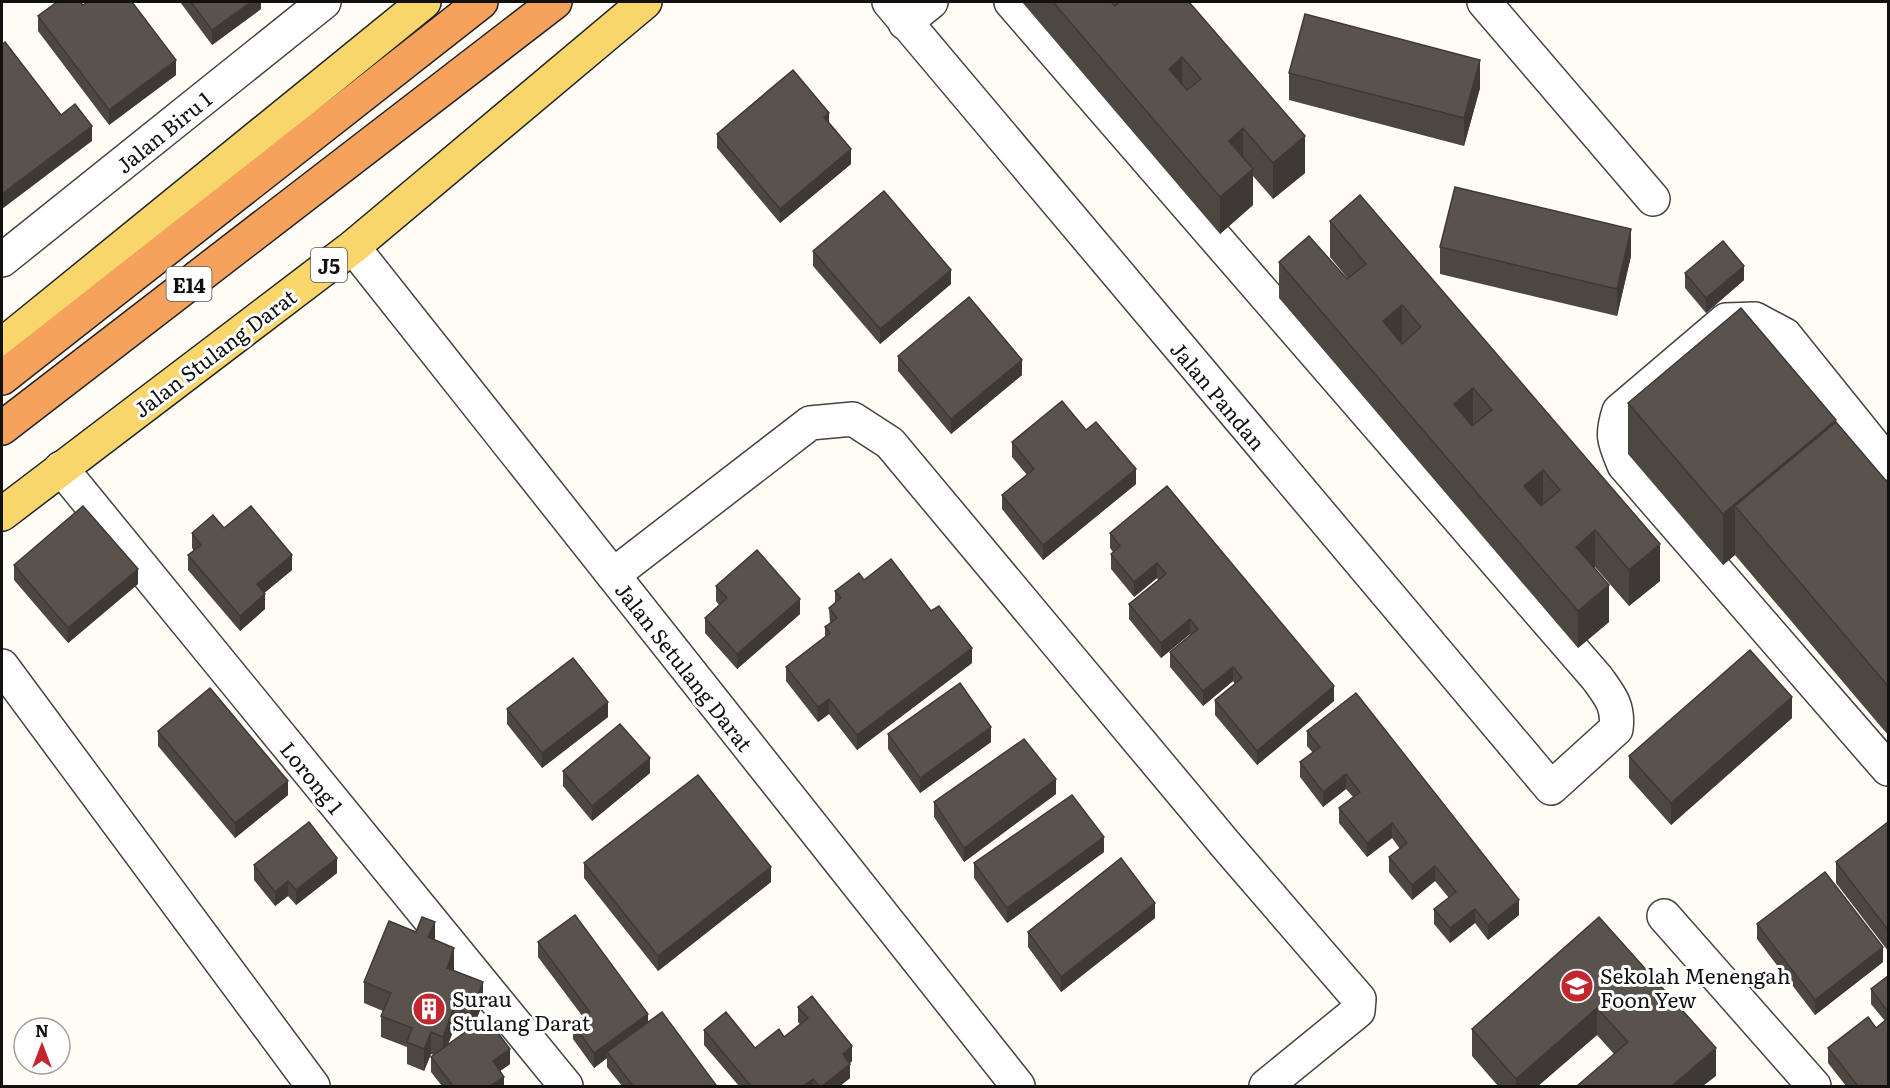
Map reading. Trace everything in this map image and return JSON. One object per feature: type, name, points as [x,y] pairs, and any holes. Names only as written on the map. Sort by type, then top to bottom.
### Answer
[{"type":"highway","name":"E14","points":[[2,378],[481,2]]},
{"type":"highway","name":"E14","points":[[2,428],[555,2]]},
{"type":"main road","points":[[2,345],[424,2]]},
{"type":"main road","name":"Jalan Stulang Darat","points":[[2,514],[353,247],[645,2]]},
{"type":"street","name":"Jalan Biru 1","points":[[2,260],[324,2]]},
{"type":"street","points":[[897,12],[931,2]]},
{"type":"street","name":"Jalan Pandan","points":[[897,12],[1551,788],[1616,729],[1618,715],[1612,699],[1597,678],[1011,2]]},
{"type":"street","points":[[1484,2],[1653,199]]},
{"type":"street","name":"Jalan Setulang Darat","points":[[353,247],[1018,1086]]},
{"type":"street","points":[[1888,463],[1785,334],[1755,319],[1726,320],[1619,411],[1613,429],[1616,445],[1624,465],[1888,769]]},
{"type":"street","points":[[613,575],[810,423],[853,419],[890,443],[1226,845],[1359,999],[1358,1011],[1266,1086]]},
{"type":"street","name":"Lorong 1","points":[[61,468],[566,1086]]},
{"type":"street","points":[[2,666],[314,1086]]},
{"type":"street","points":[[1664,916],[1814,1086]]},
{"type":"building","points":[[57,2],[80,2],[83,5],[87,2],[132,2],[176,60],[109,110],[38,16]]},
{"type":"building","points":[[191,2],[251,2],[212,30]]},
{"type":"building","points":[[1053,2],[1111,2],[1115,6],[1120,2],[1189,2],[1305,136],[1273,163],[1243,128],[1229,141],[1253,169],[1220,197]],"holes":[[[1182,57],[1201,79],[1187,90],[1169,69]]]},
{"type":"building","points":[[1305,14],[1480,60],[1464,118],[1289,73]]},
{"type":"building","points":[[5,42],[61,115],[75,104],[92,126],[2,194],[2,45]]},
{"type":"building","points":[[793,70],[829,113],[824,117],[851,149],[780,209],[717,134]]},
{"type":"building","points":[[1455,187],[1631,229],[1617,289],[1440,247]]},
{"type":"building","points":[[884,191],[951,270],[880,329],[813,251]]},
{"type":"building","points":[[1360,195],[1660,544],[1629,570],[1595,530],[1576,547],[1609,585],[1578,611],[1279,262],[1309,236],[1347,279],[1366,264],[1330,221]],"holes":[[[1402,305],[1421,327],[1402,344],[1383,321]],[[1473,388],[1492,410],[1472,426],[1454,404]],[[1543,470],[1560,490],[1541,506],[1524,486]]]},
{"type":"building","points":[[1723,241],[1744,266],[1706,298],[1685,273]]},
{"type":"building","points":[[969,297],[1022,360],[951,419],[898,356]]},
{"type":"building","points":[[1741,308],[1836,420],[1723,514],[1628,403]]},
{"type":"building","points":[[1062,401],[1086,430],[1096,422],[1136,469],[1043,545],[1002,495],[1034,469],[1012,442]]},
{"type":"building","points":[[1836,422],[1888,483],[1888,686],[1735,506]]},
{"type":"building","points":[[1167,486],[1334,686],[1257,751],[1215,700],[1242,678],[1233,667],[1203,691],[1170,652],[1198,629],[1190,619],[1161,643],[1129,604],[1166,574],[1157,563],[1134,582],[1111,554],[1120,546],[1110,533]]},
{"type":"building","points":[[83,506],[138,569],[68,628],[14,565]]},
{"type":"building","points":[[251,506],[292,555],[257,584],[265,594],[240,616],[188,555],[201,545],[192,533],[213,515],[224,528]]},
{"type":"building","points":[[757,550],[800,599],[737,654],[705,618],[727,598],[716,586]]},
{"type":"building","points":[[891,559],[931,611],[939,606],[972,648],[857,735],[829,699],[818,707],[786,667],[830,633],[825,627],[837,618],[829,608],[841,598],[835,591],[859,573],[864,580]]},
{"type":"building","points":[[1750,650],[1792,697],[1671,803],[1629,756]]},
{"type":"building","points":[[573,658],[608,702],[542,753],[507,709]]},
{"type":"building","points":[[960,683],[991,727],[920,778],[888,734]]},
{"type":"building","points":[[210,688],[288,781],[235,823],[158,731]]},
{"type":"building","points":[[1356,693],[1519,900],[1488,925],[1475,909],[1450,928],[1434,909],[1456,892],[1435,866],[1412,885],[1389,857],[1407,843],[1392,823],[1367,843],[1339,808],[1360,792],[1346,774],[1323,792],[1300,762],[1320,747],[1307,731]]},
{"type":"building","points":[[620,724],[650,758],[592,806],[563,771]]},
{"type":"building","points":[[1024,739],[1056,779],[964,848],[934,802]]},
{"type":"building","points":[[698,775],[771,867],[658,956],[584,863]]},
{"type":"building","points":[[1072,795],[1104,837],[1007,908],[974,863]]},
{"type":"building","points":[[309,822],[337,858],[296,890],[288,881],[275,892],[254,865]]},
{"type":"building","points":[[1888,822],[1888,930],[1836,862]]},
{"type":"building","points":[[1121,858],[1155,903],[1061,977],[1028,932]]},
{"type":"building","points":[[1825,872],[1883,947],[1815,1000],[1757,924]]},
{"type":"building","points":[[575,915],[648,1014],[594,1053],[573,1024],[590,1012],[538,942]]},
{"type":"building","name":"Surau Stulang Darat","points":[[422,917],[435,922],[428,937],[454,948],[447,968],[483,982],[470,1014],[454,1007],[443,1037],[431,1032],[424,1049],[407,1042],[412,1028],[381,1016],[391,993],[364,982],[389,921],[416,932]]},
{"type":"building","points":[[1599,917],[1716,1048],[1672,1086],[1577,1086],[1628,1042],[1597,1008],[1516,1079],[1472,1029]]},
{"type":"building","points":[[1888,976],[1888,1012],[1871,989]]},
{"type":"building","points":[[812,996],[852,1046],[843,1054],[850,1064],[822,1086],[819,1086],[813,1079],[803,1086],[751,1086],[704,1030],[726,1012],[755,1048],[779,1029],[784,1037],[808,1018],[798,1007]]},
{"type":"building","points":[[662,1012],[716,1085],[633,1086],[607,1052]]},
{"type":"building","points":[[486,1017],[510,1049],[493,1061],[504,1077],[490,1086],[453,1086],[431,1057]]},
{"type":"building","points":[[1868,1017],[1876,1028],[1888,1018],[1888,1086],[1858,1086],[1828,1048]]},
{"type":"place","name":"Sekolah Menengah Foon Yew","points":[[1577,986]]},
{"type":"place","name":"Surau Stulang Darat","points":[[429,1009]]}]
